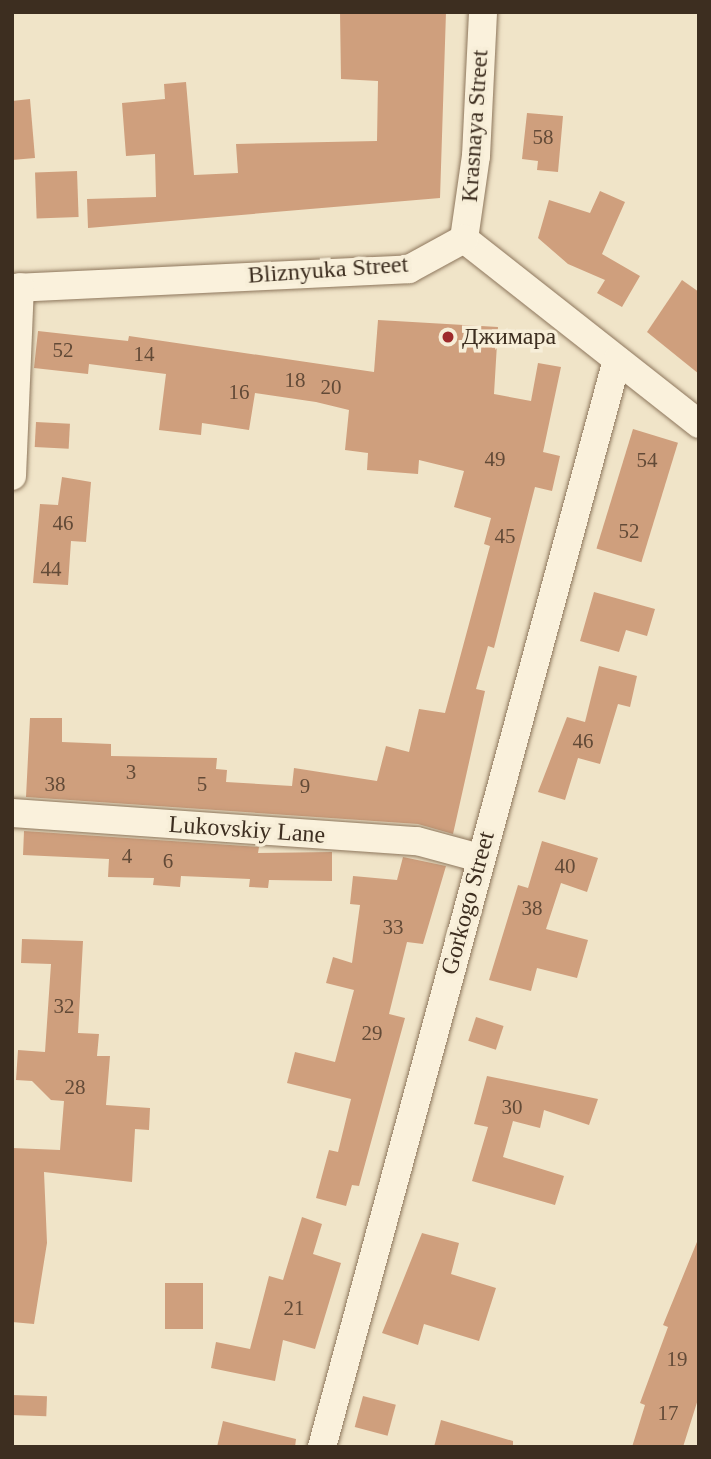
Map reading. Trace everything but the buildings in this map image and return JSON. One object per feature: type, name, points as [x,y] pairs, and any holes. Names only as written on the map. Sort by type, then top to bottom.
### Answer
[{"type":"street","name":"Krasnaya Street","points":[[464,239],[476,156],[483,12]]},
{"type":"street","name":"Bliznyuka Street","points":[[16,287],[409,269],[464,239]]},
{"type":"street","points":[[464,239],[699,424]]},
{"type":"street","points":[[12,476],[16,287]]},
{"type":"street","name":"Gorkogo Street","points":[[322,1447],[617,360]]},
{"type":"street","name":"Lukovskiy Lane","points":[[12,813],[417,841],[480,859]]},
{"type":"place","name":"Джимара","points":[[448,337]]}]
